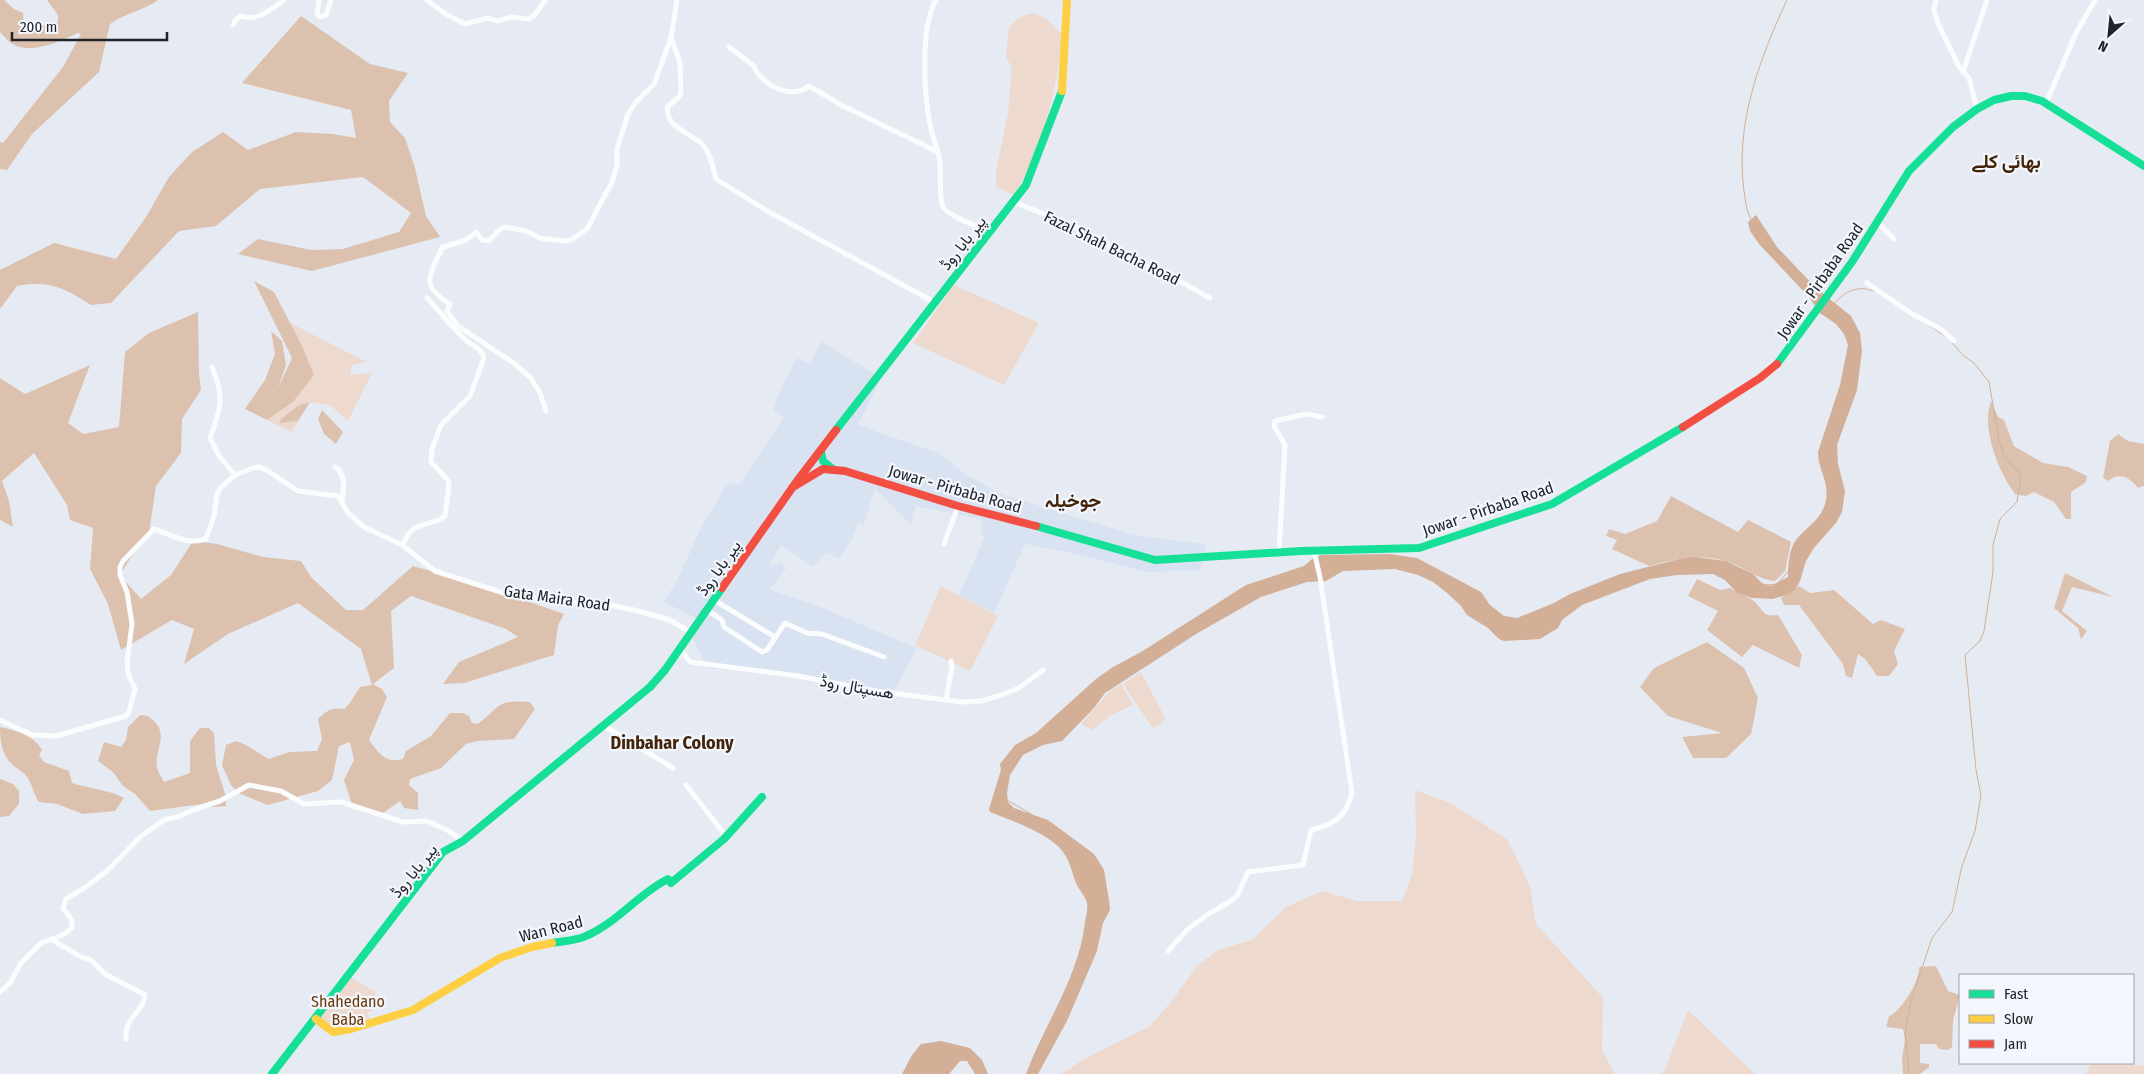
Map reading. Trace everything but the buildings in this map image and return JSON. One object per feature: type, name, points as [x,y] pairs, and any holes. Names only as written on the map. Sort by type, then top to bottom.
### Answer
[{"type":"main road","name":"پیر بابا روڈ","points":[[272,1074],[443,852],[463,840],[650,687],[672,660],[793,488],[934,302],[1014,202],[1026,185],[1062,91],[1067,0]]},
{"type":"main road","name":"Jowar - Pirbaba Road","points":[[833,469],[845,470],[958,506],[1155,560],[1279,552],[1419,548],[1552,504],[1611,471],[1760,378],[1789,349],[1852,262],[1909,170],[1919,158],[1953,127],[1977,109],[1994,100],[2011,96],[2025,96],[2046,103],[2144,166]]},
{"type":"main road","points":[[821,452],[824,461],[833,469]]},
{"type":"main road","points":[[793,488],[823,469],[833,469]]},
{"type":"main road","name":"Wan Road","points":[[316,1019],[333,1032],[351,1029],[414,1010],[500,958],[532,947],[585,936],[613,920],[660,883],[668,879],[671,883],[694,866],[726,836],[751,806],[762,797]]},
{"type":"street","points":[[233,26],[240,16],[249,18],[259,17],[284,0]]},
{"type":"street","points":[[319,0],[317,14],[320,17],[326,15],[331,0]]},
{"type":"street","points":[[427,0],[447,15],[465,24],[488,18],[497,21],[512,17],[528,20],[534,16],[545,0]]},
{"type":"street","points":[[546,411],[540,393],[530,377],[515,364],[458,326],[447,311],[450,304],[436,295],[430,287],[430,275],[442,248],[452,243],[468,240],[476,232],[482,240],[489,241],[505,227],[514,228],[540,238],[564,241],[571,240],[587,229],[612,182],[617,166],[617,149],[628,114],[636,102],[654,84],[671,38],[677,0]]},
{"type":"street","points":[[936,0],[931,8],[925,59],[926,96],[939,158],[942,179],[942,205],[947,212],[989,232]]},
{"type":"street","points":[[1936,0],[1934,11],[1938,23],[1963,72],[1969,78],[1977,109]]},
{"type":"street","points":[[1963,72],[1987,0]]},
{"type":"street","points":[[2046,103],[2076,33],[2095,0]]},
{"type":"street","points":[[671,38],[680,62],[682,74],[679,97],[668,106],[669,119],[703,146],[712,161],[716,179],[776,216],[934,302]]},
{"type":"street","points":[[730,47],[779,90],[798,92],[809,86],[843,106],[936,151]]},
{"type":"street","name":"Fazal Shah Bacha Road","points":[[1014,202],[1079,228],[1140,263],[1186,284],[1210,298]]},
{"type":"street","points":[[1876,222],[1894,239]]},
{"type":"street","points":[[1867,283],[1908,312],[1942,330],[1954,341]]},
{"type":"street","points":[[402,545],[409,532],[417,527],[431,524],[445,516],[450,485],[431,462],[432,449],[441,425],[470,396],[484,358],[482,352],[454,330],[442,313],[427,298]]},
{"type":"street","points":[[212,366],[221,393],[216,423],[210,438],[219,456],[235,475]]},
{"type":"street","points":[[1279,552],[1285,445],[1274,426],[1275,421],[1307,414],[1322,417]]},
{"type":"street","points":[[0,720],[32,736],[56,736],[126,716],[129,712],[135,689],[128,673],[127,663],[132,624],[127,592],[120,575],[120,567],[123,561],[154,529],[179,539],[200,541],[206,539],[214,516],[217,494],[235,475],[259,467],[298,490],[338,496],[342,500]]},
{"type":"street","points":[[335,467],[340,470],[342,475],[342,500]]},
{"type":"street","name":"Gata Maira Road","points":[[342,500],[348,513],[364,527],[402,545],[435,571],[510,594],[577,603],[610,605],[665,618],[691,633]]},
{"type":"street","points":[[944,544],[958,506]]},
{"type":"street","points":[[1168,950],[1189,928],[1210,913],[1232,902],[1237,896],[1248,872],[1303,865],[1311,830],[1328,826],[1344,813],[1349,805],[1352,793],[1320,577],[1314,551]]},
{"type":"street","points":[[714,600],[775,637]]},
{"type":"street","points":[[707,610],[722,620],[724,627],[762,652],[767,650],[785,623],[787,623],[807,633],[822,634],[884,657]]},
{"type":"street","points":[[722,620],[735,612]]},
{"type":"street","name":"ھسپتال روڈ","points":[[672,660],[682,651],[690,662],[798,676],[876,691],[946,700],[981,701],[1019,688],[1043,670]]},
{"type":"street","points":[[946,700],[951,661]]},
{"type":"street","points":[[603,725],[673,768]]},
{"type":"street","points":[[686,785],[726,836]]},
{"type":"street","points":[[0,992],[10,983],[27,956],[41,943],[64,936],[72,928],[72,920],[64,908],[66,899],[83,889],[106,871],[140,837],[164,820],[178,817],[220,801],[245,786],[269,788],[304,804],[341,802],[403,822],[427,821],[463,840]]},
{"type":"street","points":[[51,939],[79,956],[91,960],[106,974],[144,993],[143,1004],[128,1023],[126,1039]]},
{"type":"shaded area","points":[[0,0],[4,0],[14,9],[23,13],[24,25],[27,27],[40,24],[53,29],[58,21],[58,17],[47,0],[158,0],[110,24],[99,72],[32,134],[7,170],[0,169],[0,142],[3,143],[63,67],[81,34],[78,33],[55,43],[39,47],[31,48],[14,45],[0,32]]},
{"type":"shaded area","points":[[301,16],[370,64],[408,73],[389,101],[390,122],[405,138],[415,168],[426,216],[440,237],[312,271],[238,254],[258,239],[311,250],[343,249],[399,232],[411,213],[363,177],[260,189],[216,226],[179,231],[111,303],[91,305],[73,294],[56,287],[28,284],[17,286],[0,309],[0,270],[54,243],[116,259],[146,217],[169,177],[192,152],[223,132],[248,150],[296,132],[333,134],[356,138],[351,110],[242,83]]},
{"type":"shaded area","points":[[1756,215],[1777,247],[1817,289],[1851,316],[1860,333],[1862,351],[1857,390],[1837,445],[1838,464],[1845,491],[1842,512],[1836,523],[1814,548],[1806,561],[1795,590],[1773,599],[1752,598],[1737,593],[1725,580],[1713,574],[1677,575],[1650,579],[1582,605],[1562,620],[1558,628],[1540,639],[1504,641],[1467,615],[1461,606],[1433,582],[1418,575],[1395,569],[1343,571],[1326,581],[1307,582],[1261,597],[1196,634],[1105,693],[1094,708],[1062,741],[1043,745],[1023,755],[1010,775],[1007,793],[1008,802],[1014,808],[1048,820],[1094,854],[1104,870],[1110,910],[1103,923],[1097,951],[1067,1021],[1038,1074],[1026,1074],[1076,962],[1082,942],[1087,903],[1076,883],[1067,859],[1057,845],[1019,823],[990,812],[989,809],[1001,770],[1000,764],[1015,745],[1036,733],[1096,679],[1113,667],[1141,652],[1246,585],[1304,566],[1312,559],[1321,555],[1390,554],[1417,558],[1481,592],[1490,605],[1504,616],[1517,618],[1620,574],[1679,559],[1694,557],[1726,561],[1753,574],[1762,583],[1771,586],[1788,577],[1789,557],[1794,544],[1800,535],[1820,515],[1825,504],[1826,489],[1818,452],[1840,385],[1848,345],[1844,334],[1836,324],[1820,313],[1809,297],[1759,244],[1750,231],[1748,222]]},
{"type":"shaded area","points":[[254,281],[274,292],[301,344],[314,375],[293,402],[267,420],[245,409],[265,380],[275,354],[271,331],[282,341],[286,365],[278,388],[292,358]]},
{"type":"shaded area","points":[[198,312],[201,390],[182,419],[181,453],[156,486],[149,533],[138,546],[120,575],[141,599],[171,575],[193,541],[217,544],[263,557],[301,561],[311,577],[346,610],[363,610],[413,566],[487,587],[564,614],[558,625],[554,655],[464,683],[443,684],[459,662],[518,637],[506,629],[411,596],[391,611],[394,668],[373,684],[382,689],[387,697],[369,740],[387,759],[403,759],[406,751],[431,736],[450,713],[463,713],[469,716],[472,723],[478,724],[496,708],[505,703],[530,702],[535,709],[514,739],[478,741],[466,744],[441,768],[410,779],[409,785],[418,793],[418,810],[404,808],[400,801],[383,813],[363,809],[351,802],[344,780],[354,760],[350,742],[339,746],[332,780],[318,791],[268,805],[238,793],[231,785],[222,765],[226,745],[236,741],[269,759],[289,752],[317,751],[322,739],[318,719],[330,710],[344,709],[360,687],[372,685],[361,649],[298,603],[228,634],[184,664],[194,629],[172,620],[121,650],[108,604],[90,569],[93,528],[70,520],[67,505],[34,453],[2,481],[9,501],[13,527],[0,520],[0,378],[25,394],[90,365],[68,423],[83,434],[119,427],[125,352],[149,333]]},
{"type":"shaded area","points":[[821,341],[881,378],[858,425],[938,453],[967,475],[1001,494],[1134,535],[1206,544],[1200,570],[1148,572],[1077,554],[1025,544],[994,613],[959,595],[985,536],[980,535],[983,520],[916,506],[911,525],[875,488],[864,525],[858,524],[852,539],[839,559],[826,552],[813,567],[781,545],[769,565],[781,563],[786,569],[769,590],[813,604],[917,648],[893,693],[798,676],[707,668],[691,633],[700,620],[664,602],[677,580],[701,528],[726,485],[740,484],[784,417],[773,410],[784,381],[797,358],[810,364]]},
{"type":"shaded area","points":[[1991,401],[1998,417],[2004,420],[2014,446],[2043,463],[2068,467],[2087,476],[2086,482],[2071,492],[2071,519],[2066,519],[2054,502],[2034,492],[2026,496],[2015,494],[1997,462],[1993,449],[1988,424],[1988,412]]},
{"type":"shaded area","points":[[310,402],[298,421],[280,423],[281,419],[299,405]]},
{"type":"shaded area","points":[[322,410],[343,432],[336,444],[324,434],[318,419]]},
{"type":"shaded area","points":[[2118,434],[2128,441],[2144,444],[2144,486],[2138,488],[2128,479],[2120,476],[2108,481],[2103,478],[2110,441]]},
{"type":"shaded area","points":[[1671,496],[1738,532],[1748,520],[1791,542],[1785,571],[1775,581],[1759,577],[1726,561],[1704,557],[1681,559],[1649,566],[1612,549],[1617,540],[1606,536],[1609,529],[1625,534],[1657,521]]},
{"type":"shaded area","points":[[2065,573],[2113,597],[2072,587],[2062,611],[2087,631],[2081,639],[2078,628],[2054,608]]},
{"type":"shaded area","points":[[1697,579],[1720,590],[1730,588],[1752,600],[1764,613],[1778,615],[1802,655],[1799,668],[1753,645],[1742,657],[1707,630],[1718,611],[1688,596]]},
{"type":"shaded area","points":[[1799,586],[1810,593],[1834,590],[1873,624],[1881,620],[1905,629],[1894,651],[1898,664],[1889,676],[1877,676],[1866,660],[1858,654],[1852,678],[1846,676],[1843,664],[1799,605],[1784,605],[1781,598]]},
{"type":"shaded area","points":[[1707,642],[1744,668],[1758,698],[1751,734],[1726,758],[1693,758],[1682,737],[1722,733],[1668,716],[1640,687],[1654,668]]},
{"type":"shaded area","points":[[140,715],[149,717],[158,726],[161,737],[157,767],[164,782],[190,773],[190,741],[200,728],[209,728],[214,733],[216,765],[226,797],[226,806],[195,805],[150,811],[135,794],[123,786],[113,772],[98,761],[104,742],[121,747],[126,740],[128,727]]},
{"type":"shaded area","points":[[0,727],[18,732],[34,740],[42,750],[39,755],[44,762],[69,771],[72,783],[124,798],[115,811],[83,814],[57,804],[39,802],[26,775],[7,759],[1,744]]},
{"type":"shaded area","points":[[0,779],[13,784],[19,791],[19,804],[9,816],[0,817]]},
{"type":"shaded area","points":[[1936,966],[1948,991],[1959,995],[1953,1021],[1952,1047],[1948,1050],[1939,1049],[1936,1044],[1920,1044],[1920,1063],[1929,1064],[1929,1067],[1920,1074],[1903,1074],[1902,1059],[1905,1040],[1903,1029],[1886,1027],[1889,1016],[1899,1008],[1914,987],[1919,967]]},
{"type":"shaded area","points":[[941,1041],[970,1048],[982,1060],[988,1074],[975,1074],[967,1061],[960,1061],[949,1074],[902,1074],[912,1055],[921,1044]]},
{"type":"green space","points":[[1033,13],[1045,18],[1061,33],[1060,51],[1053,94],[1040,140],[1023,180],[1013,195],[996,186],[996,172],[1008,113],[1012,68],[1006,57],[1009,27],[1020,17]]},
{"type":"green space","points":[[954,285],[1039,323],[1004,385],[913,343]]},
{"type":"green space","points":[[290,323],[367,362],[352,365],[350,375],[372,373],[348,421],[330,405],[310,402],[299,405],[281,423],[298,421],[292,432],[267,420],[293,402],[314,375]]},
{"type":"green space","points":[[941,586],[998,616],[970,671],[915,645]]},
{"type":"green space","points":[[1141,672],[1165,718],[1160,725],[1152,727],[1123,684]]},
{"type":"green space","points":[[1121,684],[1133,705],[1108,717],[1092,730],[1081,724],[1109,692]]},
{"type":"green space","points":[[1415,790],[1450,803],[1507,839],[1530,886],[1536,924],[1603,998],[1602,1050],[1615,1074],[1061,1074],[1086,1058],[1150,1026],[1171,1002],[1197,966],[1218,950],[1252,940],[1286,907],[1322,891],[1357,901],[1402,901],[1412,875],[1416,836]]},
{"type":"green space","name":"Shahedano Baba","points":[[349,976],[376,992],[372,1011],[367,1013],[371,1021],[339,1032],[316,1019]]},
{"type":"green space","points":[[1688,1010],[1755,1074],[1660,1074],[1664,1072]]},
{"type":"green space","points":[[2091,1064],[2133,1064],[2144,1066],[2144,1074],[2086,1074]]},
{"type":"waterway","points":[[1752,221],[1748,214],[1742,166],[1746,117],[1767,46],[1787,0]]},
{"type":"waterway","points":[[1834,304],[1852,290],[1868,289],[1874,291]]},
{"type":"waterway","points":[[1928,325],[1944,335]]},
{"type":"waterway","points":[[1909,1074],[1905,1032],[1911,1001],[1932,938],[1952,912],[1962,866],[1975,831],[1981,795],[1976,770],[1965,655],[1980,641],[1984,631],[1993,572],[1993,545],[2000,519],[2017,502],[2021,475],[2005,457],[1999,440],[1989,382],[1974,363],[1964,356],[1952,343]]},
{"type":"waterway","points":[[1767,585],[1777,584],[1788,572]]},
{"type":"waterway","points":[[1007,800],[1031,814]]},
{"type":"traffic: fast","points":[[836,430],[1026,185],[1062,91]]},
{"type":"traffic: fast","points":[[1777,364],[1852,262],[1909,171],[1953,127],[1977,109],[1994,100],[2011,96],[2025,96],[2042,101],[2144,166]]},
{"type":"traffic: fast","points":[[1036,526],[1155,560],[1301,551],[1419,548],[1552,504],[1683,427]]},
{"type":"traffic: fast","points":[[821,452],[823,461],[833,469]]},
{"type":"traffic: fast","points":[[272,1074],[443,852],[463,841],[650,687],[665,670],[722,588]]},
{"type":"traffic: fast","points":[[552,943],[586,936],[608,924],[657,885],[668,879],[671,883],[724,839],[762,797]]},
{"type":"traffic: slow","points":[[1062,91],[1067,0]]},
{"type":"traffic: slow","points":[[316,1019],[333,1032],[351,1029],[413,1010],[500,958],[532,947],[552,943]]},
{"type":"traffic: jam","points":[[1683,427],[1760,378],[1777,364]]},
{"type":"traffic: jam","points":[[722,588],[797,481],[836,430]]},
{"type":"traffic: jam","points":[[793,487],[823,469],[845,471],[958,506],[1036,526]]},
{"type":"district","name":"بھائی كلے","points":[[2006,161]]},
{"type":"district","name":"جوخیلہ","points":[[1073,500]]},
{"type":"district","name":"Dinbahar Colony","points":[[672,743]]}]
